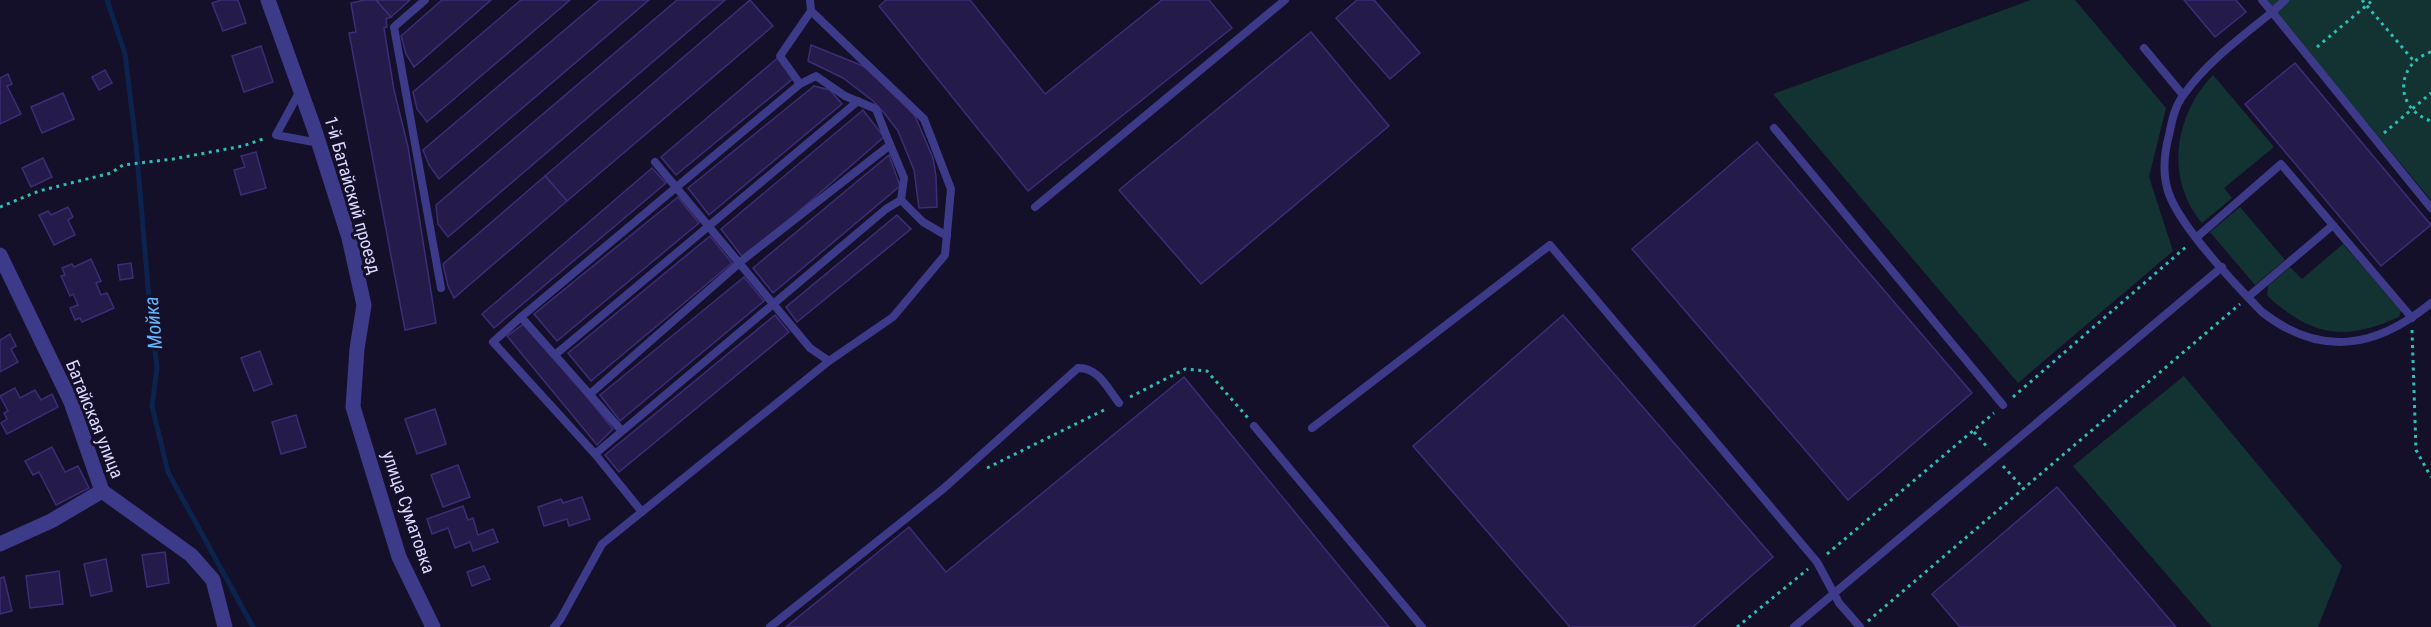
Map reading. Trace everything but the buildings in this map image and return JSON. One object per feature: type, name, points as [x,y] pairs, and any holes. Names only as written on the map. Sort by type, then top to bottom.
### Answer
[{"type":"street","name":"1-й Батайский проезд","points":[[268,0],[319,143],[348,238],[364,305],[357,349],[353,407]]},
{"type":"street","name":"Батайская улица","points":[[0,255],[71,402],[102,491],[149,523],[198,563],[213,580],[225,627]]},
{"type":"street","name":"улица Суматовка","points":[[353,407],[399,556],[433,627]]},
{"type":"street","points":[[0,544],[51,521],[102,491]]},
{"type":"lane","points":[[425,0],[394,27],[441,288]]},
{"type":"lane","points":[[800,84],[780,56],[811,11],[810,0]]},
{"type":"lane","points":[[1035,207],[1285,0]]},
{"type":"lane","points":[[2262,0],[2431,208]]},
{"type":"lane","points":[[2285,0],[2206,69],[2183,95],[2173,114],[2165,154],[2165,175],[2168,192],[2178,213],[2248,297],[2277,323],[2299,334],[2323,341],[2363,340],[2385,333],[2412,318],[2431,303]]},
{"type":"lane","points":[[554,627],[602,544],[829,361],[893,317],[945,255],[951,189],[924,119],[811,11]]},
{"type":"lane","points":[[2144,48],[2183,95]]},
{"type":"lane","points":[[642,512],[595,454],[493,342],[800,84],[816,76],[845,96],[876,110],[904,178],[901,200]]},
{"type":"lane","points":[[300,90],[276,135],[319,143]]},
{"type":"lane","points":[[556,354],[858,101]]},
{"type":"lane","points":[[1774,128],[2003,405]]},
{"type":"lane","points":[[590,393],[739,263],[890,145],[887,138]]},
{"type":"lane","points":[[654,162],[810,348],[829,361]]},
{"type":"lane","points":[[2197,237],[2281,164],[2412,318]]},
{"type":"lane","points":[[901,200],[923,222],[947,236]]},
{"type":"lane","points":[[595,454],[886,208],[901,200]]},
{"type":"lane","points":[[2248,297],[2333,225]]},
{"type":"lane","points":[[1312,428],[1550,245],[1817,562],[1833,593],[1860,627]]},
{"type":"lane","points":[[1794,627],[2222,267]]},
{"type":"lane","points":[[521,317],[621,430]]},
{"type":"lane","points":[[770,627],[943,489],[1078,368],[1087,368],[1095,372],[1119,403]]},
{"type":"lane","points":[[1254,426],[1422,627]]},
{"type":"path","points":[[2362,0],[2414,61]]},
{"type":"path","points":[[2307,56],[2373,0]]},
{"type":"path","points":[[2431,52],[2414,61],[2408,69],[2403,90],[2412,109],[2431,121]]},
{"type":"path","points":[[2376,140],[2431,93]]},
{"type":"path","points":[[0,207],[39,191],[111,173],[123,165],[173,159],[243,146],[276,135]]},
{"type":"path","points":[[1737,627],[2003,405],[2197,237]]},
{"type":"path","points":[[1860,627],[2248,297]]},
{"type":"path","points":[[2412,318],[2416,450],[2431,477]]},
{"type":"path","points":[[984,469],[1185,369],[1207,370],[1254,426]]},
{"type":"green space","points":[[2031,0],[2075,0],[2166,108],[2149,177],[2173,251],[2018,383],[1773,94]]},
{"type":"green space","points":[[2265,0],[2431,0],[2431,200]]},
{"type":"green space","points":[[2213,75],[2274,147],[2224,188],[2232,198],[2202,223],[2190,205],[2183,187],[2179,167],[2179,148],[2190,109],[2200,91]]},
{"type":"green space","points":[[2240,207],[2285,260],[2255,285],[2210,232]]},
{"type":"green space","points":[[2343,244],[2401,311],[2399,317],[2371,327],[2345,332],[2320,329],[2293,316],[2267,295],[2268,286],[2290,267],[2302,279]]},
{"type":"green space","points":[[2184,376],[2342,566],[2318,627],[2212,627],[2073,466]]},
{"type":"waterway","name":"Мойка","points":[[107,0],[125,54],[136,144],[157,368],[152,406],[168,472],[253,627]]}]
